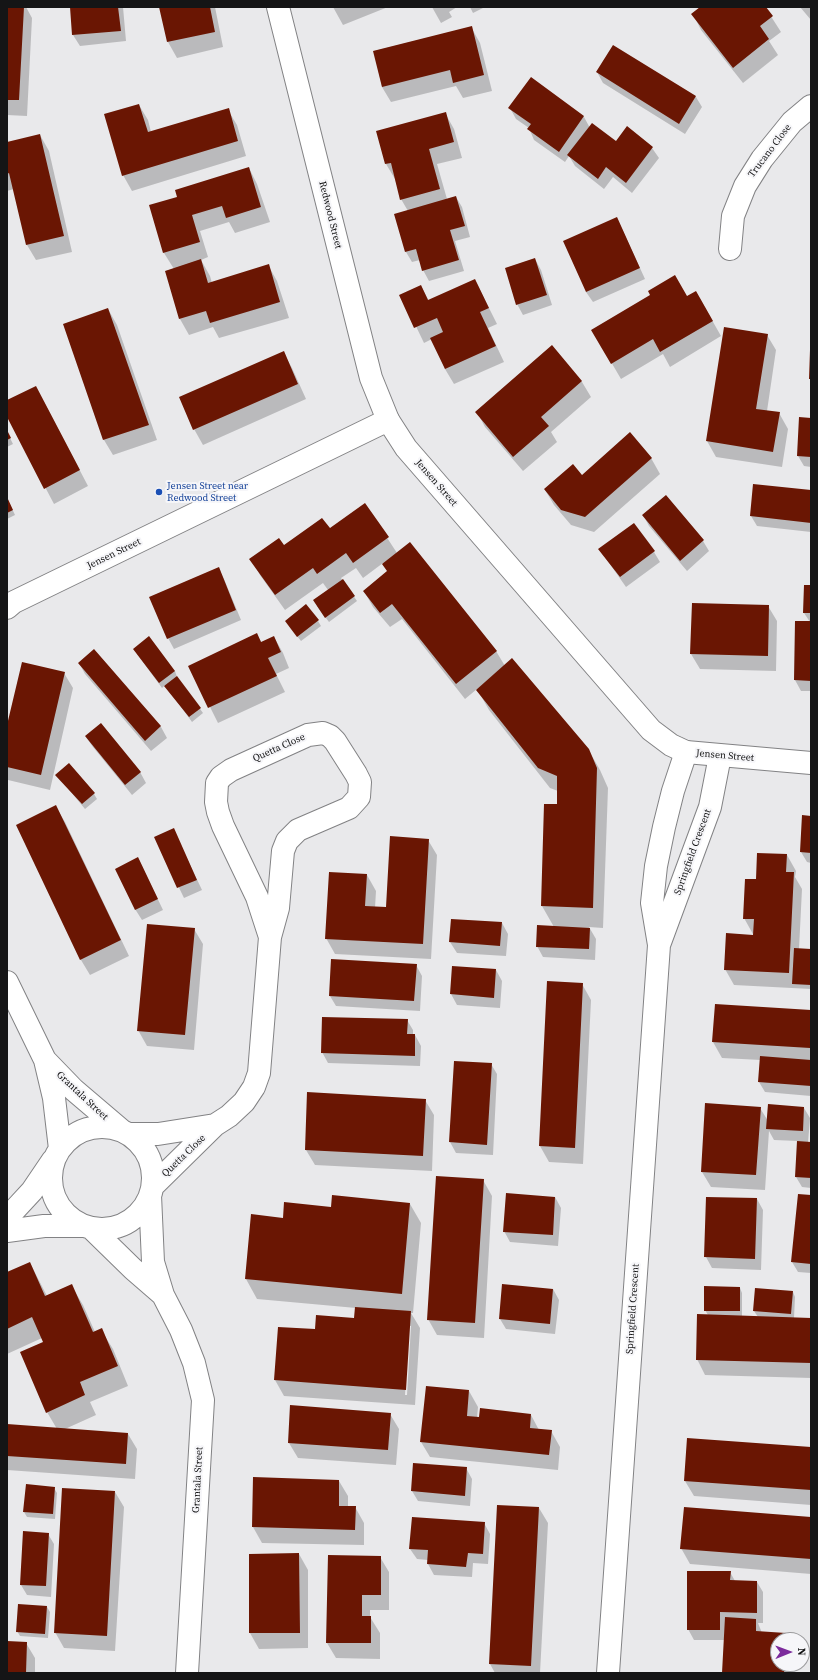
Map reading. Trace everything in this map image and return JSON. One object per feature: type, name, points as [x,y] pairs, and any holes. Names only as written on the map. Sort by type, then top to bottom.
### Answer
[{"type":"street","name":"Redwood Street","points":[[278,7],[371,378],[388,420]]},
{"type":"street","name":"Trucano Close","points":[[730,249],[733,216],[745,186],[762,159],[787,128],[811,106]]},
{"type":"street","name":"Jensen Street","points":[[10,605],[388,420],[406,448],[651,730],[671,746],[686,752],[811,763]]},
{"type":"street","name":"Quetta Close","points":[[151,1190],[215,1125],[229,1116],[244,1102],[254,1087],[259,1073],[270,937],[278,908],[283,850],[286,841],[298,830],[349,808],[359,797],[360,782],[356,774],[335,741],[330,736],[323,733],[308,735],[231,770],[221,777],[217,783],[216,802],[218,812],[223,826],[257,897],[270,937]]},
{"type":"street","name":"Springfield Crescent","points":[[608,1673],[659,945],[652,903],[656,866],[673,790],[686,752]]},
{"type":"street","name":"Springfield Crescent","points":[[659,945],[710,807],[720,756]]},
{"type":"street","name":"Grantala Street","points":[[7,982],[45,1060],[54,1098],[58,1153]]},
{"type":"street","name":"Grantala Street","points":[[45,1060],[74,1090],[125,1132]]},
{"type":"street","name":"Quetta Close","points":[[125,1132],[158,1134],[215,1125]]},
{"type":"street","points":[[7,1218],[32,1191],[58,1153],[72,1136],[87,1128],[104,1126],[125,1132],[142,1145],[147,1152],[153,1169],[151,1190],[143,1209],[131,1221],[116,1227],[99,1229],[87,1227],[44,1226],[7,1231]]},
{"type":"street","points":[[58,1153],[51,1173],[52,1189],[55,1197],[59,1205],[69,1217],[87,1227]]},
{"type":"street","name":"Grantala Street","points":[[151,1190],[153,1262],[163,1295],[184,1337],[194,1363],[203,1400],[187,1673]]},
{"type":"street","name":"Grantala Street","points":[[87,1227],[163,1295]]},
{"type":"building","points":[[7,7],[24,7],[19,100],[7,100]]},
{"type":"building","points":[[70,7],[118,7],[121,31],[72,35]]},
{"type":"building","points":[[159,7],[210,7],[215,32],[167,42]]},
{"type":"building","points":[[700,7],[766,7],[773,16],[760,26],[769,39],[733,68],[691,14]]},
{"type":"building","points":[[472,26],[484,75],[453,83],[450,70],[382,87],[373,51]]},
{"type":"building","points":[[613,45],[696,96],[679,124],[596,72]]},
{"type":"building","points":[[531,77],[584,116],[559,152],[527,129],[531,124],[508,108]]},
{"type":"building","points":[[139,104],[148,132],[229,108],[238,141],[122,176],[104,114]]},
{"type":"building","points":[[446,112],[454,142],[429,149],[440,189],[400,200],[391,163],[385,164],[376,131]]},
{"type":"building","points":[[592,123],[616,141],[627,126],[653,147],[626,183],[606,167],[598,179],[567,155]]},
{"type":"building","points":[[40,134],[64,236],[26,245],[9,173],[7,174],[7,142]]},
{"type":"building","points":[[249,167],[261,207],[226,218],[222,206],[192,215],[200,242],[163,253],[149,205],[177,197],[175,190]]},
{"type":"building","points":[[456,196],[465,226],[450,230],[459,260],[422,271],[416,249],[405,252],[394,214]]},
{"type":"building","points":[[617,217],[640,268],[586,292],[563,241]]},
{"type":"building","points":[[535,258],[547,295],[516,305],[505,268]]},
{"type":"building","points":[[201,259],[208,283],[269,264],[280,302],[210,323],[206,311],[179,319],[165,271]]},
{"type":"building","points":[[675,275],[687,296],[696,291],[713,321],[660,352],[653,339],[611,364],[591,330],[650,295],[648,291]]},
{"type":"building","points":[[475,279],[489,308],[480,312],[496,346],[445,369],[430,338],[443,332],[437,318],[414,328],[399,295],[421,285],[428,300]]},
{"type":"building","points":[[108,308],[149,425],[103,440],[63,324]]},
{"type":"building","points":[[724,327],[768,334],[756,409],[780,412],[773,452],[706,441]]},
{"type":"building","points":[[552,345],[582,381],[541,417],[549,426],[513,457],[475,412]]},
{"type":"building","points":[[810,350],[811,379],[809,379]]},
{"type":"building","points":[[284,351],[298,384],[193,430],[179,397]]},
{"type":"building","points":[[36,386],[80,470],[44,489],[7,417],[7,400]]},
{"type":"building","points":[[799,417],[811,418],[811,457],[797,456]]},
{"type":"building","points":[[7,430],[11,438],[7,440]]},
{"type":"building","points":[[630,432],[652,458],[585,517],[561,510],[544,489],[573,464],[582,475]]},
{"type":"building","points":[[753,484],[811,490],[811,523],[750,516]]},
{"type":"building","points":[[666,495],[704,540],[680,561],[642,515]]},
{"type":"building","points":[[7,497],[13,510],[7,513]]},
{"type":"building","points":[[365,503],[389,537],[353,563],[346,553],[317,574],[313,568],[275,595],[249,559],[279,538],[284,545],[322,518],[330,528]]},
{"type":"building","points":[[634,523],[655,551],[620,577],[598,549]]},
{"type":"building","points":[[410,542],[497,651],[456,684],[392,604],[380,613],[363,591],[387,571],[382,564]]},
{"type":"building","points":[[219,567],[236,610],[167,639],[149,597]]},
{"type":"building","points":[[343,579],[355,596],[325,618],[313,600]]},
{"type":"building","points":[[804,585],[811,585],[811,613],[803,613]]},
{"type":"building","points":[[692,603],[769,605],[768,656],[690,654]]},
{"type":"building","points":[[306,604],[319,620],[297,637],[285,621]]},
{"type":"building","points":[[795,621],[811,621],[811,681],[794,680]]},
{"type":"building","points":[[257,633],[261,642],[274,636],[281,652],[268,658],[277,676],[208,708],[188,666]]},
{"type":"building","points":[[149,636],[175,671],[159,683],[133,649]]},
{"type":"building","points":[[94,649],[161,726],[145,741],[78,663]]},
{"type":"building","points":[[512,658],[589,749],[597,768],[593,908],[541,906],[544,804],[557,804],[557,776],[538,768],[476,690]]},
{"type":"building","points":[[22,662],[65,672],[41,775],[7,767],[7,725]]},
{"type":"building","points":[[177,676],[201,708],[189,717],[164,686]]},
{"type":"building","points":[[101,723],[141,772],[125,785],[85,736]]},
{"type":"building","points":[[69,763],[95,793],[82,804],[55,775]]},
{"type":"building","points":[[56,805],[121,940],[80,960],[16,825]]},
{"type":"building","points":[[802,815],[811,816],[811,853],[800,852]]},
{"type":"building","points":[[174,828],[197,880],[177,888],[154,837]]},
{"type":"building","points":[[390,836],[429,839],[423,944],[325,939],[329,872],[367,874],[365,906],[386,907]]},
{"type":"building","points":[[757,853],[787,854],[786,872],[794,872],[789,973],[724,970],[726,933],[753,935],[754,919],[743,919],[745,879],[756,879]]},
{"type":"building","points":[[138,857],[158,899],[135,910],[115,869]]},
{"type":"building","points":[[451,919],[502,922],[500,946],[449,942]]},
{"type":"building","points":[[147,924],[195,928],[185,1035],[137,1031]]},
{"type":"building","points":[[537,925],[590,928],[589,949],[536,947]]},
{"type":"building","points":[[794,948],[811,949],[811,985],[792,984]]},
{"type":"building","points":[[331,959],[417,964],[414,1001],[329,996]]},
{"type":"building","points":[[452,966],[496,969],[494,998],[450,994]]},
{"type":"building","points":[[547,981],[583,983],[575,1148],[539,1146]]},
{"type":"building","points":[[715,1004],[811,1010],[810,1048],[712,1042]]},
{"type":"building","points":[[322,1017],[408,1019],[407,1034],[415,1034],[415,1056],[321,1053]]},
{"type":"building","points":[[760,1056],[811,1060],[811,1086],[758,1082]]},
{"type":"building","points":[[454,1061],[492,1063],[487,1145],[449,1142]]},
{"type":"building","points":[[307,1092],[426,1099],[423,1156],[305,1150]]},
{"type":"building","points":[[705,1103],[761,1107],[756,1175],[701,1172]]},
{"type":"building","points":[[768,1104],[804,1107],[803,1131],[766,1129]]},
{"type":"building","points":[[797,1141],[811,1142],[811,1178],[795,1177]]},
{"type":"building","points":[[436,1176],[484,1179],[475,1323],[427,1320]]},
{"type":"building","points":[[506,1193],[555,1197],[553,1235],[503,1232]]},
{"type":"building","points":[[798,1194],[811,1195],[811,1264],[791,1262]]},
{"type":"building","points":[[332,1195],[410,1203],[402,1294],[245,1279],[251,1214],[283,1218],[284,1202],[331,1207]]},
{"type":"building","points":[[706,1197],[757,1198],[755,1259],[704,1257]]},
{"type":"building","points":[[30,1262],[45,1296],[72,1284],[93,1332],[102,1328],[118,1366],[80,1382],[85,1395],[46,1413],[20,1352],[43,1342],[32,1317],[7,1329],[7,1272]]},
{"type":"building","points":[[502,1284],[553,1289],[550,1324],[499,1319]]},
{"type":"building","points":[[704,1286],[740,1287],[740,1311],[704,1311]]},
{"type":"building","points":[[755,1288],[793,1291],[791,1314],[753,1311]]},
{"type":"building","points":[[355,1307],[411,1311],[406,1390],[274,1380],[278,1327],[315,1329],[316,1315],[354,1318]]},
{"type":"building","points":[[697,1314],[811,1318],[811,1363],[696,1360]]},
{"type":"building","points":[[426,1386],[469,1390],[467,1416],[479,1417],[480,1408],[531,1414],[530,1428],[552,1430],[549,1455],[420,1442]]},
{"type":"building","points":[[290,1405],[391,1413],[388,1450],[288,1443]]},
{"type":"building","points":[[7,1424],[128,1433],[126,1464],[7,1456]]},
{"type":"building","points":[[687,1438],[811,1447],[811,1490],[684,1481]]},
{"type":"building","points":[[413,1463],[467,1467],[465,1496],[411,1491]]},
{"type":"building","points":[[253,1477],[339,1480],[339,1506],[356,1506],[355,1530],[252,1527]]},
{"type":"building","points":[[26,1484],[55,1487],[53,1514],[23,1512]]},
{"type":"building","points":[[62,1488],[115,1491],[107,1636],[54,1633]]},
{"type":"building","points":[[497,1505],[539,1507],[531,1666],[489,1664]]},
{"type":"building","points":[[684,1507],[811,1517],[811,1559],[680,1549]]},
{"type":"building","points":[[412,1517],[485,1522],[483,1554],[468,1553],[466,1567],[427,1564],[428,1550],[409,1549]]},
{"type":"building","points":[[23,1531],[49,1533],[46,1586],[20,1585]]},
{"type":"building","points":[[299,1553],[300,1633],[249,1633],[249,1554]]},
{"type":"building","points":[[328,1555],[381,1556],[381,1595],[362,1595],[362,1616],[371,1616],[371,1643],[326,1643]]},
{"type":"building","points":[[687,1571],[731,1571],[730,1580],[757,1581],[757,1613],[720,1612],[720,1630],[687,1630]]},
{"type":"building","points":[[18,1604],[47,1606],[45,1634],[16,1632]]},
{"type":"building","points":[[725,1617],[756,1619],[756,1631],[771,1632],[770,1672],[784,1673],[722,1673]]},
{"type":"building","points":[[7,1641],[27,1642],[26,1673],[7,1673]]},
{"type":"place","name":"Jensen Street near Redwood Street","points":[[159,492]]}]
